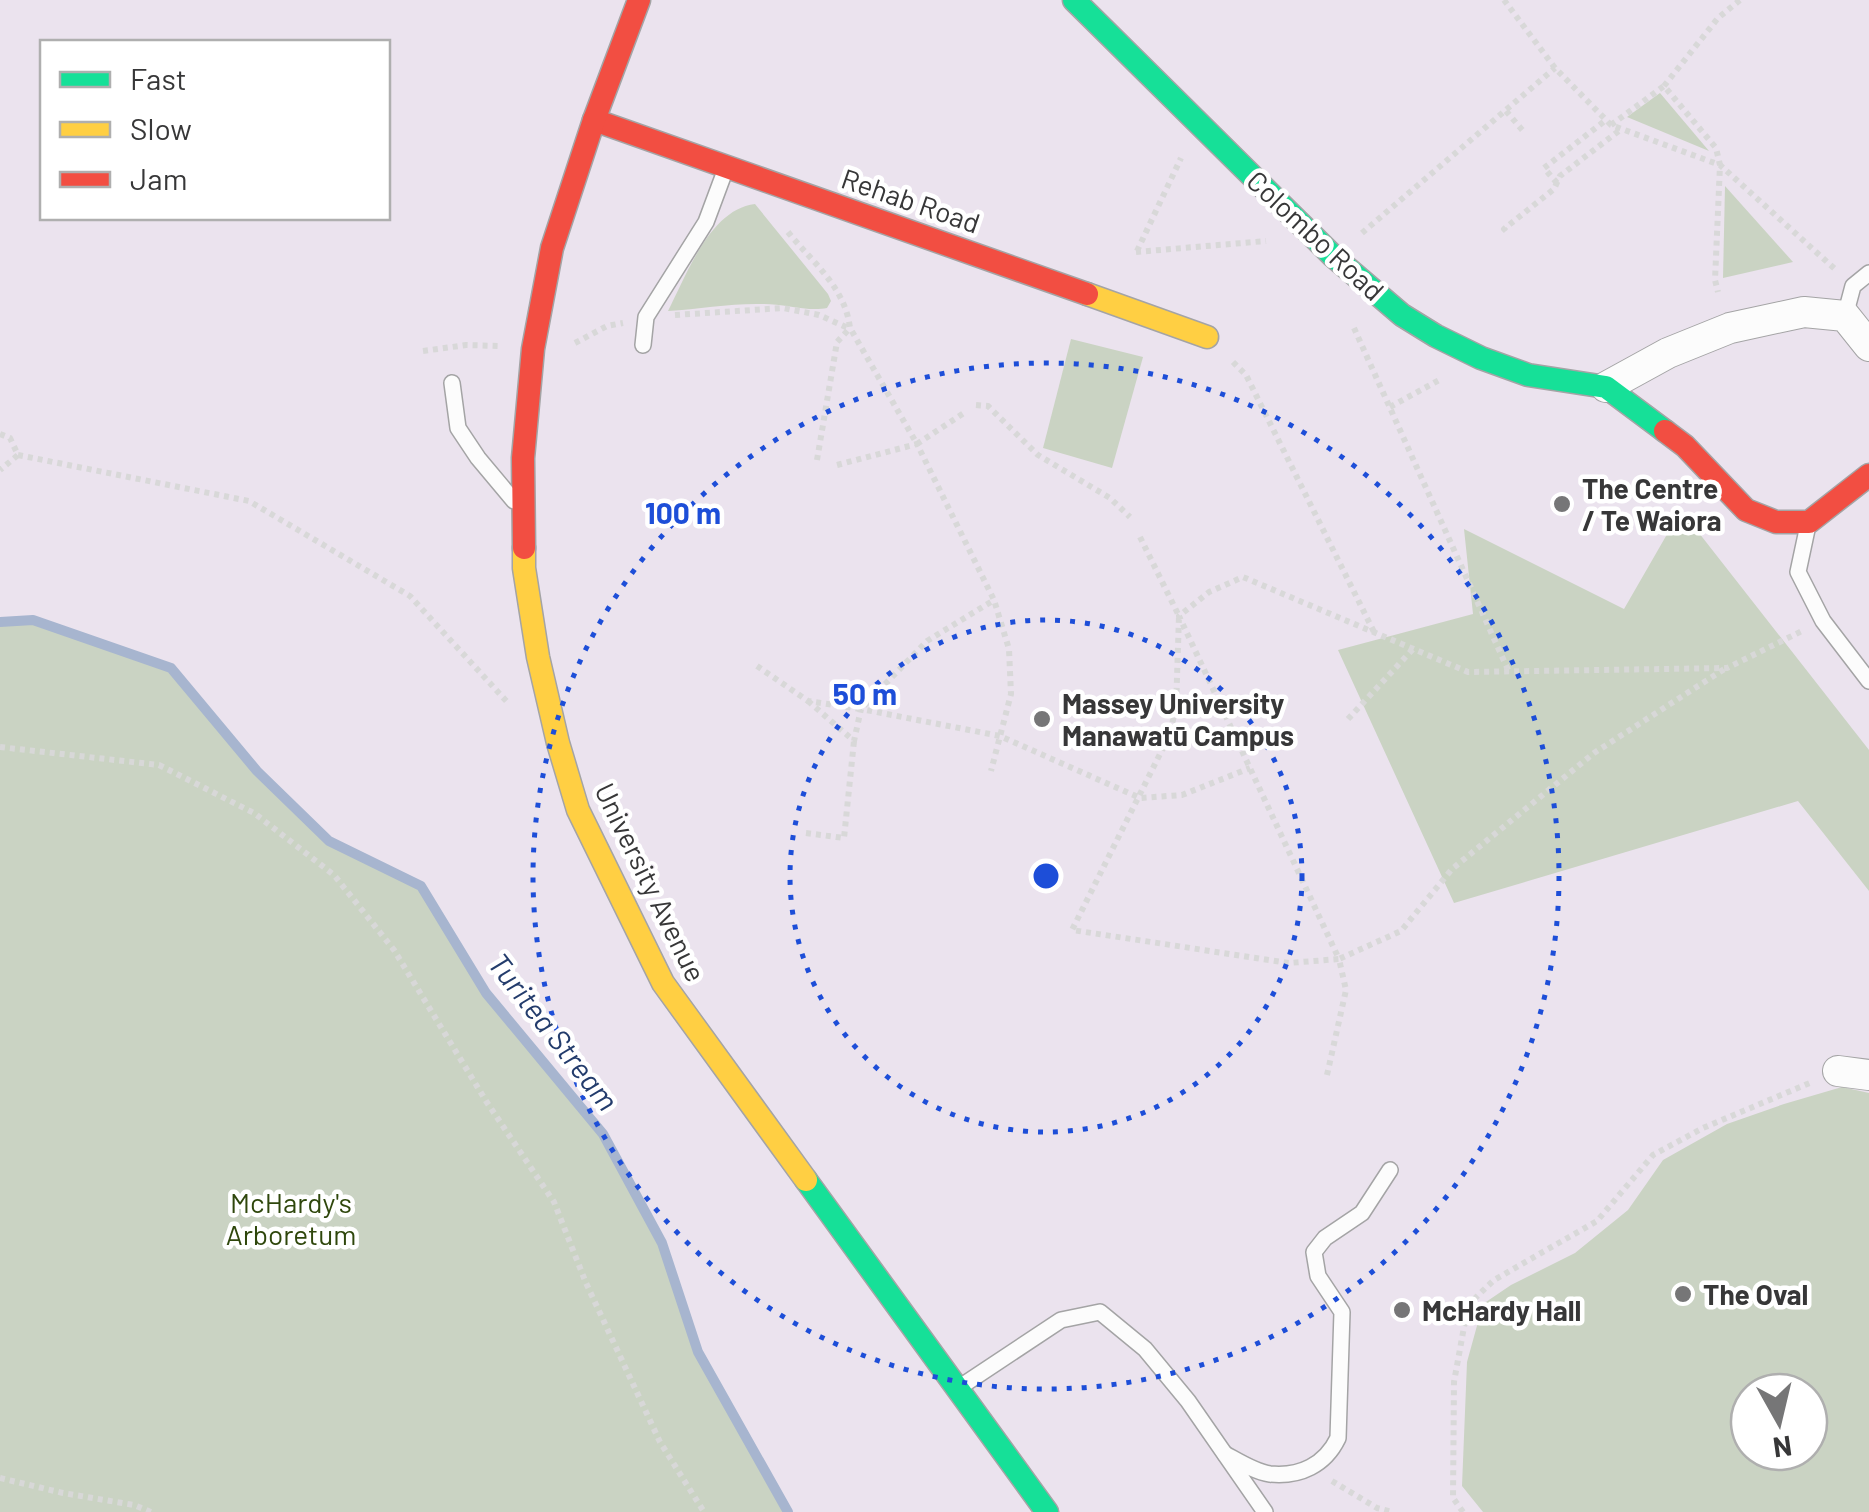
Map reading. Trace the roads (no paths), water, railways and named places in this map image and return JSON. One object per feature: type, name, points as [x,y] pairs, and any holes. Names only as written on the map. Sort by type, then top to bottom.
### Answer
[{"type":"street","name":"University Avenue","points":[[639,0],[552,248],[536,332],[522,458],[524,568],[555,732],[578,810],[663,983],[1047,1512]]},
{"type":"street","name":"Colombo Road","points":[[1074,0],[1334,256],[1402,315],[1481,358],[1528,375],[1606,387],[1685,446],[1746,510],[1776,522],[1809,522]]},
{"type":"street","name":"Rehab Road","points":[[594,120],[1207,337]]},
{"type":"street","points":[[1606,387],[1668,353],[1730,328],[1804,312],[1844,316],[1869,346]]},
{"type":"street","points":[[1809,522],[1869,474]]},
{"type":"street","points":[[1838,1071],[1869,1075]]},
{"type":"lane","points":[[643,346],[646,318],[706,222],[726,167]]},
{"type":"lane","points":[[1844,316],[1853,286],[1869,273]]},
{"type":"lane","points":[[452,383],[458,428],[524,512]]},
{"type":"lane","points":[[1809,522],[1798,572],[1823,621],[1869,681]]},
{"type":"lane","points":[[1225,1454],[1267,1474],[1308,1470],[1332,1451],[1338,1438],[1342,1312],[1318,1276],[1314,1252],[1324,1238],[1362,1213],[1390,1170]]},
{"type":"lane","points":[[958,1389],[1061,1320],[1100,1312],[1145,1349],[1188,1401],[1265,1512]]},
{"type":"waterway","name":"Turitea Stream","points":[[0,622],[33,620],[171,668],[257,771],[329,841],[421,886],[486,993],[603,1134],[662,1243],[698,1352],[788,1512]]},
{"type":"place","name":"The Centre / Te Waiora","points":[[1562,504]]},
{"type":"place","name":"Massey University Manawatū Campus","points":[[1042,719]]},
{"type":"place","name":"The Oval","points":[[1683,1294]]},
{"type":"place","name":"McHardy Hall","points":[[1402,1310]]},
{"type":"park label","name":"McHardy's Arboretum","points":[[291,1218]]}]
